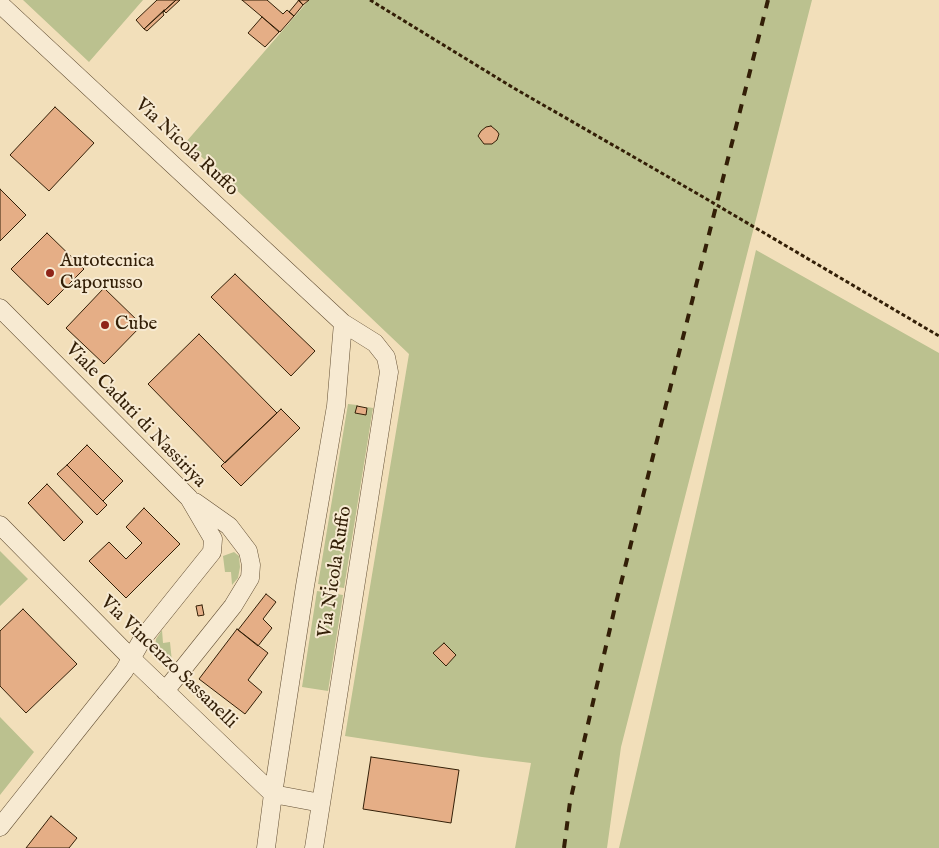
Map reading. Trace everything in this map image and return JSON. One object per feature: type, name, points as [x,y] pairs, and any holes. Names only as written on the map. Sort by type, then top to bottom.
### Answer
[{"type":"street","name":"Via Nicola Ruffo","points":[[0,4],[343,323],[375,343],[386,357],[389,372],[314,848]]},
{"type":"street","name":"Viale Caduti di Nassiriya","points":[[0,308],[189,498],[214,539],[212,552],[143,638],[124,671],[0,827]]},
{"type":"street","name":"Via Nicola Ruffo","points":[[266,848],[305,586],[336,406],[343,323]]},
{"type":"street","points":[[164,690],[234,606],[250,578],[251,565],[248,551],[229,526],[189,498]]},
{"type":"street","name":"Via Vincenzo Sassanelli","points":[[0,525],[131,658],[273,794]]},
{"type":"street","points":[[273,794],[321,803]]},
{"type":"path","points":[[370,0],[512,88],[698,194],[939,336]]},
{"type":"path","points":[[305,586],[354,594]]},
{"type":"green space","points":[[23,0],[143,0],[89,62]]},
{"type":"green space","points":[[309,0],[812,0],[621,747],[607,848],[515,848],[531,763],[345,736],[409,354],[186,142]]},
{"type":"green space","points":[[756,250],[939,353],[939,848],[619,848]]},
{"type":"green space","points":[[348,404],[357,405],[356,413],[366,415],[367,407],[373,408],[344,588],[318,584]]},
{"type":"green space","points":[[0,551],[28,579],[0,606]]},
{"type":"green space","points":[[234,552],[239,556],[240,567],[238,578],[232,585],[231,572],[225,572],[223,556]]},
{"type":"green space","points":[[317,591],[343,595],[328,691],[302,687]]},
{"type":"green space","points":[[162,630],[163,643],[170,642],[172,662],[165,665],[155,648],[156,639]]},
{"type":"green space","points":[[0,717],[34,752],[0,795]]},
{"type":"building","points":[[157,0],[176,0],[144,29],[136,20]]},
{"type":"building","points":[[176,0],[180,0],[166,13],[164,11]]},
{"type":"building","points":[[242,0],[267,0],[283,14],[287,10],[294,16],[280,32]]},
{"type":"building","points":[[298,0],[309,0],[303,5]]},
{"type":"building","points":[[299,0],[303,5],[294,16],[289,12]]},
{"type":"building","points":[[164,10],[164,15],[147,31],[144,29]]},
{"type":"building","points":[[262,17],[279,32],[265,47],[248,33]]},
{"type":"building","points":[[55,107],[94,143],[49,191],[10,155]]},
{"type":"building","points":[[491,126],[499,134],[497,140],[492,144],[484,144],[478,136],[486,127]]},
{"type":"building","points":[[0,189],[26,215],[0,241]]},
{"type":"building","points":[[47,233],[84,269],[48,305],[11,269]]},
{"type":"building","points":[[235,274],[315,351],[291,376],[211,297]]},
{"type":"building","points":[[104,288],[142,325],[104,364],[66,328]]},
{"type":"building","points":[[199,334],[277,413],[225,463],[148,384]]},
{"type":"building","points":[[357,406],[367,408],[366,415],[355,413]]},
{"type":"building","points":[[281,409],[300,428],[241,486],[221,466]]},
{"type":"building","points":[[87,445],[123,481],[103,501],[67,465]]},
{"type":"building","points":[[67,465],[107,505],[97,515],[57,474]]},
{"type":"building","points":[[47,484],[83,522],[64,541],[28,503]]},
{"type":"building","points":[[144,508],[180,544],[126,598],[89,561],[109,542],[126,559],[142,543],[126,527]]},
{"type":"building","points":[[266,594],[276,602],[263,619],[272,628],[258,646],[238,630]]},
{"type":"building","points":[[202,605],[204,615],[198,616],[196,606]]},
{"type":"building","points":[[23,609],[77,664],[26,713],[0,686],[0,631]]},
{"type":"building","points":[[237,629],[268,653],[248,680],[262,692],[245,714],[199,679]]},
{"type":"building","points":[[444,643],[456,655],[446,666],[433,653]]},
{"type":"building","points":[[371,757],[459,770],[451,823],[363,809]]},
{"type":"building","points":[[51,816],[77,838],[69,848],[26,848]]},
{"type":"railway","points":[[564,848],[570,802],[615,607],[768,0]]},
{"type":"place","name":"Autotecnica Caporusso","points":[[50,273]]},
{"type":"place","name":"Cube","points":[[105,325]]}]
